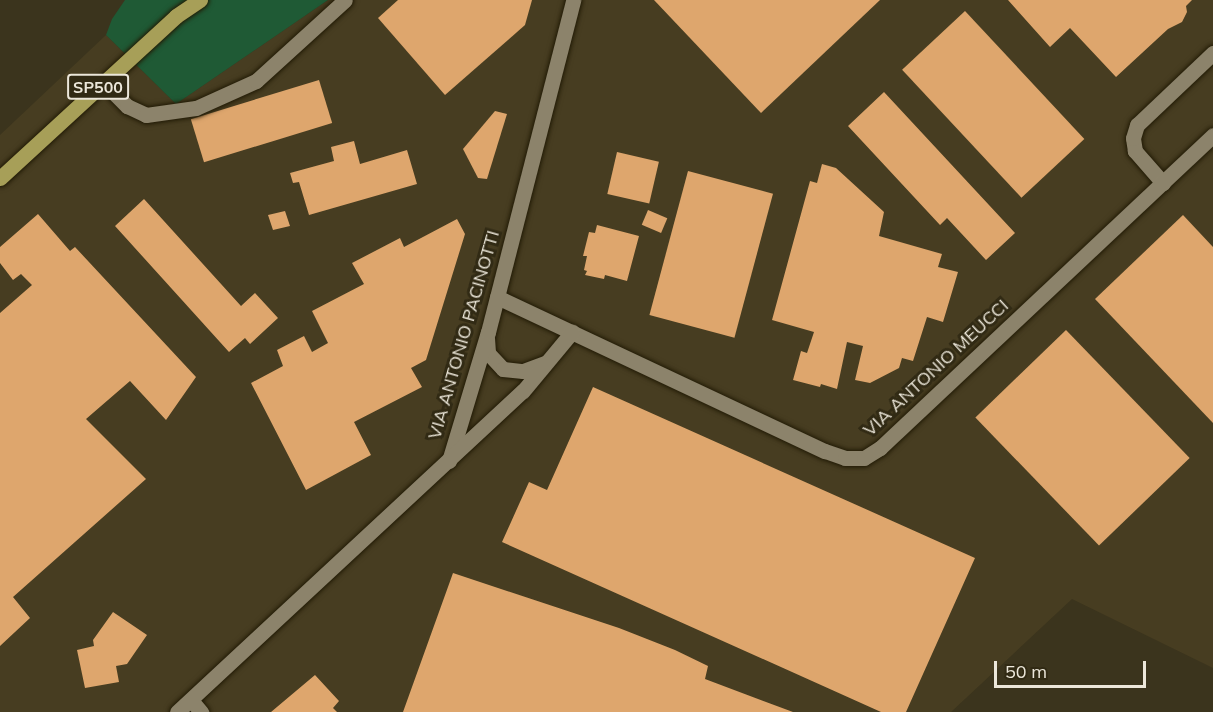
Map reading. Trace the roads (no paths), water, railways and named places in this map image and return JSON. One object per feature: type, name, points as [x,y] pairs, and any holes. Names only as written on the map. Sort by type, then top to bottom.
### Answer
[{"type":"main road","name":"SP500","points":[[0,178],[176,16],[200,0]]},
{"type":"street","points":[[104,83],[127,106],[146,115],[196,108],[256,81],[345,0]]},
{"type":"street","name":"VIA ANTONIO PACINOTTI","points":[[177,712],[449,461],[488,332],[573,0]]},
{"type":"street","points":[[1163,183],[1135,151],[1133,138],[1137,125],[1213,53]]},
{"type":"street","name":"VIA ANTONIO MEUCCI","points":[[497,297],[825,451],[845,458],[864,458],[880,448],[1213,135]]},
{"type":"street","points":[[488,332],[486,343],[489,353],[503,369],[523,371],[547,363]]},
{"type":"street","points":[[449,461],[523,391],[572,332]]},
{"type":"street","points":[[191,700],[201,712]]}]
